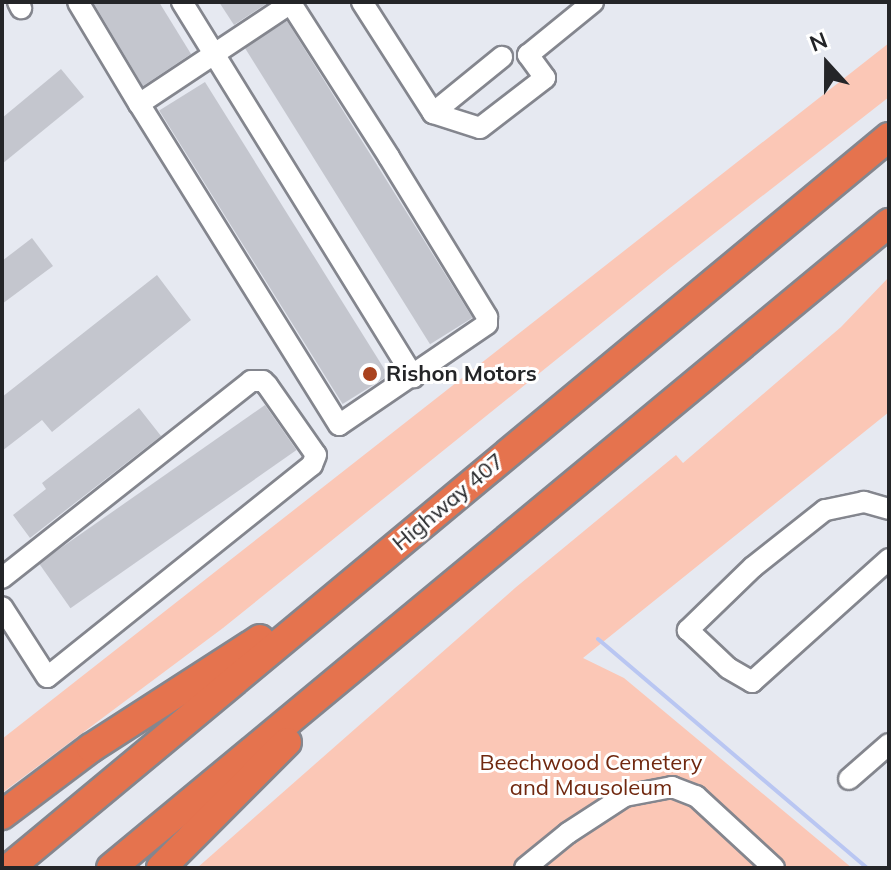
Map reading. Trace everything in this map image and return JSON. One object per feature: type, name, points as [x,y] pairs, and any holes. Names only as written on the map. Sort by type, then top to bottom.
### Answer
[{"type":"highway","name":"Highway 407","points":[[9,868],[889,137]]},
{"type":"highway","points":[[111,868],[889,223]]},
{"type":"highway","points":[[2,815],[91,748],[384,556]]},
{"type":"highway","points":[[161,868],[383,645]]},
{"type":"street","points":[[78,2],[139,104],[339,425],[414,377],[487,324],[487,317],[290,3],[139,104]]},
{"type":"street","points":[[182,2],[414,377]]},
{"type":"street","points":[[362,2],[433,113],[480,128],[545,78],[528,55],[593,2]]},
{"type":"street","points":[[433,113],[502,57]]},
{"type":"street","points":[[2,578],[251,381],[263,381],[267,385],[316,455],[317,461],[47,677],[2,607]]},
{"type":"street","points":[[889,509],[864,502],[825,510],[753,567],[688,630],[728,668],[752,682],[889,559]]},
{"type":"street","points":[[849,779],[889,744]]},
{"type":"street","points":[[525,868],[568,833],[625,796],[672,787],[696,796],[762,863]]},
{"type":"green space","points":[[889,43],[889,97],[670,268],[223,628],[2,793],[2,739]]},
{"type":"green space","name":"Beechwood Cemetery and Mausoleum","points":[[889,277],[889,412],[583,658],[624,678],[852,868],[197,868],[515,588],[676,455],[683,463],[841,327]]},
{"type":"building","points":[[93,2],[159,2],[191,54],[143,86]]},
{"type":"building","points":[[219,2],[269,2],[234,25]]},
{"type":"building","points":[[287,21],[472,318],[430,344],[245,47]]},
{"type":"building","points":[[61,69],[84,97],[2,164],[2,118]]},
{"type":"building","points":[[205,82],[388,375],[343,404],[159,111]]},
{"type":"building","points":[[32,238],[53,266],[2,304],[2,261]]},
{"type":"building","points":[[157,275],[191,320],[52,432],[42,420],[2,451],[2,397]]},
{"type":"building","points":[[265,405],[297,450],[70,608],[39,563]]},
{"type":"building","points":[[139,408],[161,436],[30,538],[13,515],[46,489],[42,483]]},
{"type":"waterway","points":[[598,639],[867,868]]},
{"type":"place","name":"Rishon Motors","points":[[370,374]]}]
